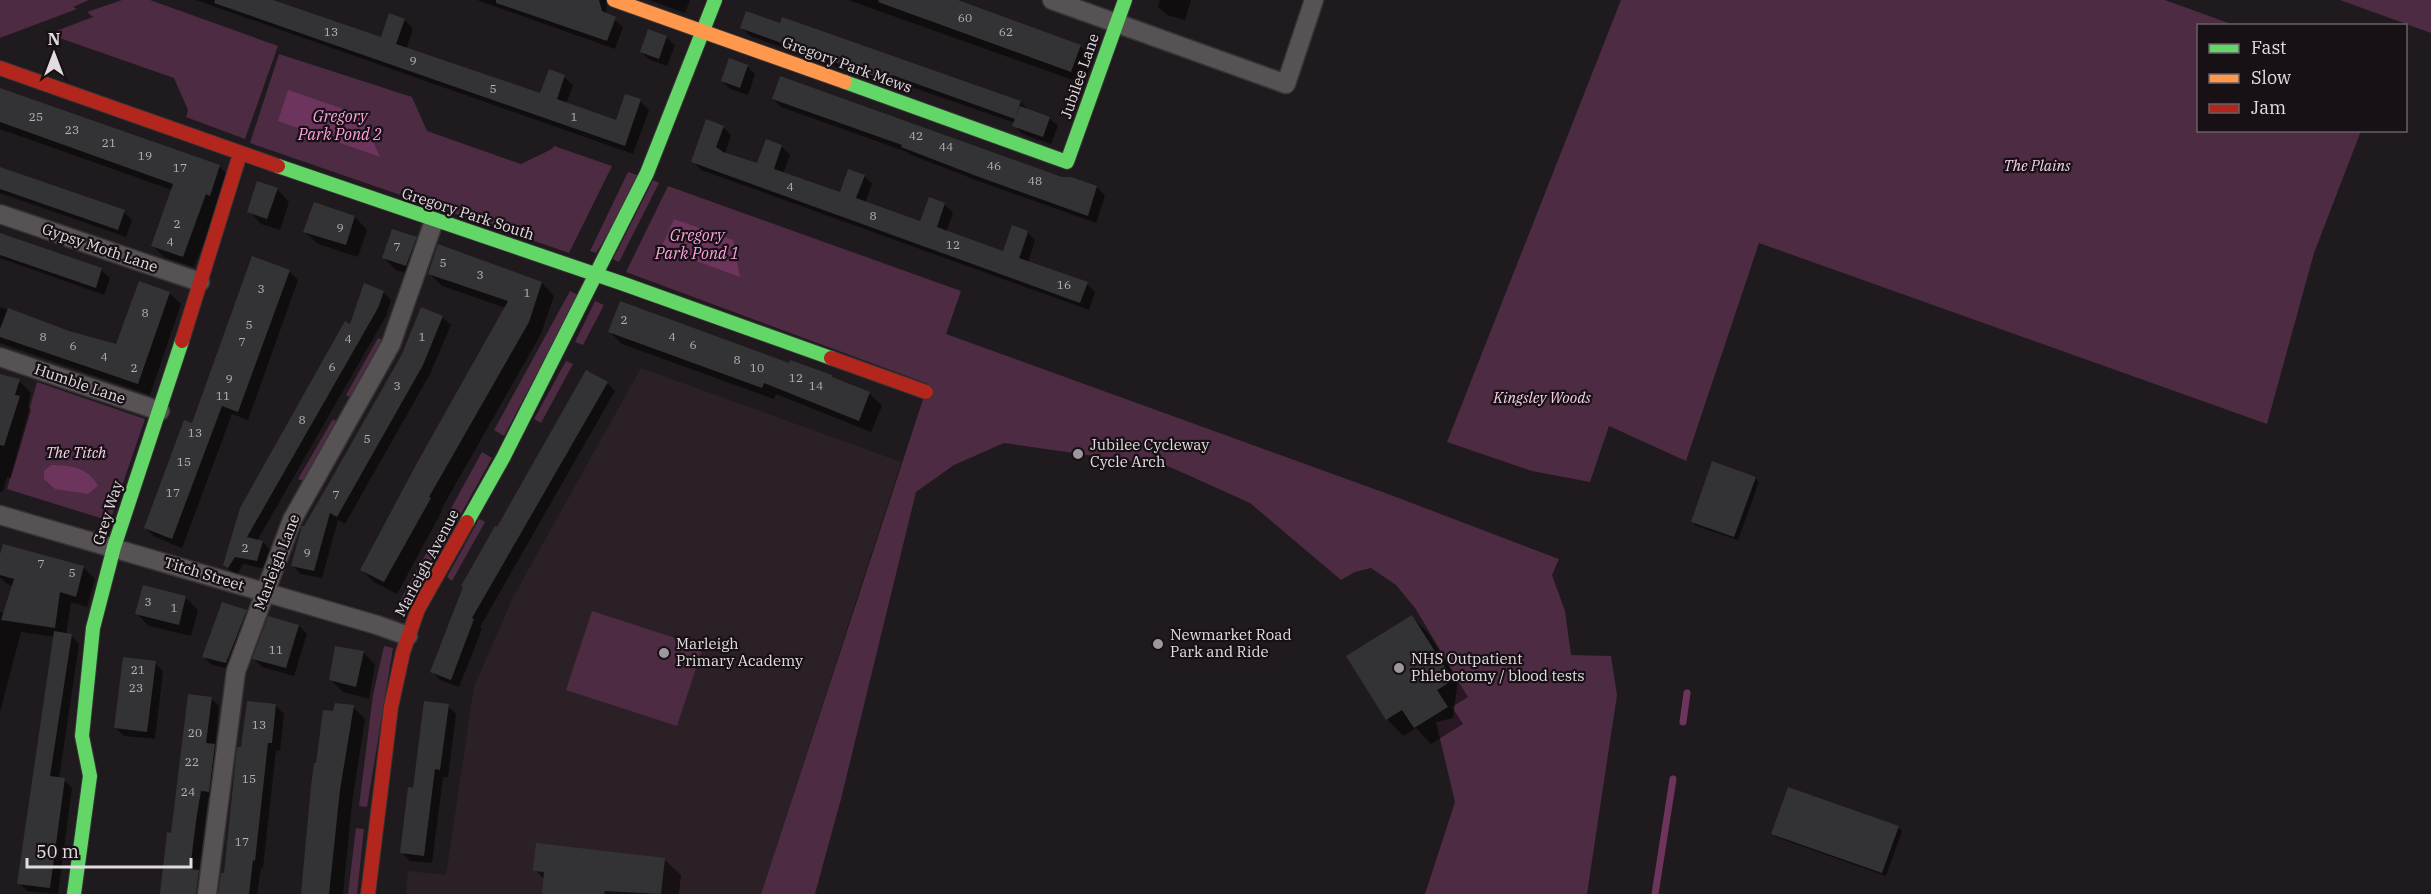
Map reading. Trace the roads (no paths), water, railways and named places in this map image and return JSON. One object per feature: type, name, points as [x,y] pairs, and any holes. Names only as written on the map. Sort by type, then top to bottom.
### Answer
[{"type":"street","name":"Gregory Park Mews","points":[[614,0],[1068,162]]},
{"type":"street","name":"Marleigh Avenue","points":[[368,894],[391,707],[408,636],[418,609],[503,458],[647,173],[715,0]]},
{"type":"street","points":[[1052,0],[1286,84],[1314,0]]},
{"type":"street","name":"Jubilee Lane","points":[[1068,162],[1125,0]]},
{"type":"street","name":"Gregory Park South","points":[[0,68],[240,154],[597,275],[926,392]]},
{"type":"street","name":"Grey Way","points":[[74,894],[90,776],[82,736],[93,628],[114,547],[201,282],[240,154]]},
{"type":"street","name":"Gypsy Moth Lane","points":[[0,214],[201,282]]},
{"type":"street","name":"Marleigh Lane","points":[[207,894],[236,671],[292,520],[391,344],[434,221]]},
{"type":"street","name":"Humble Lane","points":[[0,357],[159,411]]},
{"type":"street","name":"Titch Street","points":[[0,514],[408,636]]},
{"type":"water","name":"Gregory Park Pond 2","points":[[288,90],[361,115],[380,157],[278,121]]},
{"type":"water","name":"Gregory Park Pond 1","points":[[674,219],[733,240],[740,277],[661,248]]},
{"type":"water","points":[[51,465],[84,471],[98,486],[88,494],[55,489],[44,479],[44,471]]},
{"type":"waterway","points":[[1683,722],[1687,693]]},
{"type":"waterway","points":[[1655,894],[1673,779]]},
{"type":"place","name":"Jubilee Cycleway Cycle Arch","points":[[1078,454]]},
{"type":"place","name":"Newmarket Road Park and Ride","points":[[1158,644]]},
{"type":"place","name":"Marleigh Primary Academy","points":[[664,653]]},
{"type":"place","name":"NHS Outpatient Phlebotomy / blood tests","points":[[1399,668]]},
{"type":"park label","name":"The Plains","points":[[2037,166]]},
{"type":"park label","name":"Kingsley Woods","points":[[1542,398]]},
{"type":"park label","name":"The Titch","points":[[76,453]]}]
